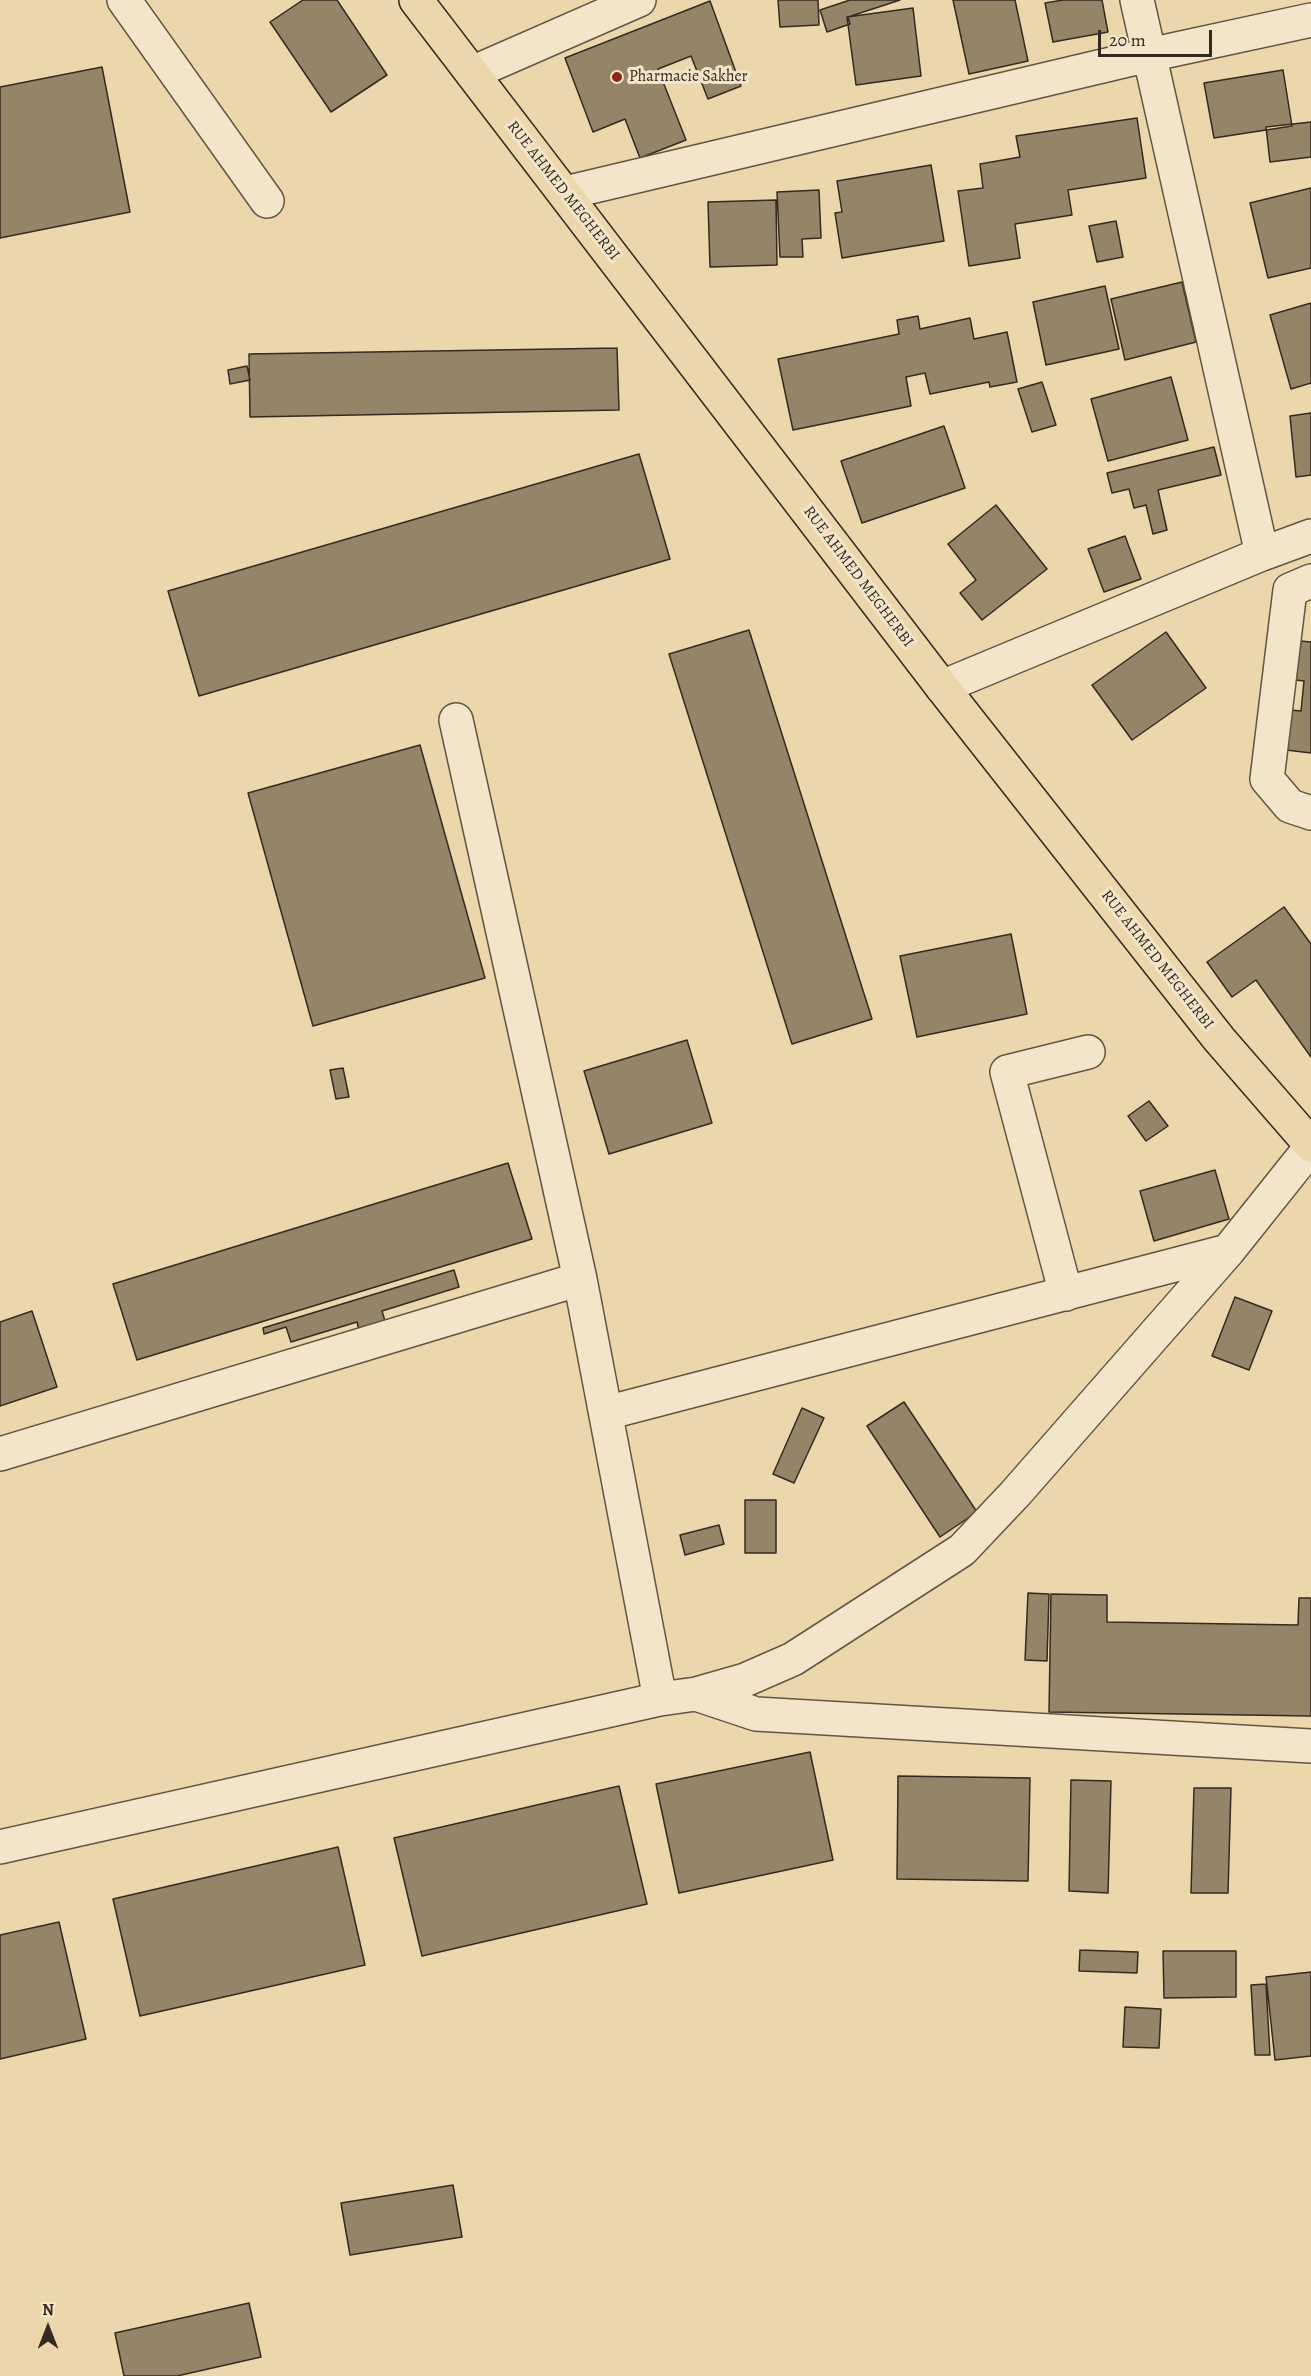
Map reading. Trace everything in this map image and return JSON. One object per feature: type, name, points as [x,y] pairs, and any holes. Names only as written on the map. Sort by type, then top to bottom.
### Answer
[{"type":"main road","name":"RUE AHMED MEGHERBI","points":[[416,0],[942,687],[1219,1038],[1311,1146]]},
{"type":"street","points":[[124,0],[267,201]]},
{"type":"street","points":[[472,73],[639,0]]},
{"type":"street","points":[[1137,0],[1262,554]]},
{"type":"street","points":[[565,193],[1149,55],[1311,20]]},
{"type":"street","points":[[942,687],[1262,554],[1311,536]]},
{"type":"street","points":[[1311,581],[1290,590],[1267,779],[1290,806],[1311,813]]},
{"type":"street","points":[[456,720],[580,1279],[660,1699]]},
{"type":"street","points":[[1066,1294],[1006,1072],[1088,1052]]},
{"type":"street","points":[[0,1847],[660,1699],[696,1694],[745,1680],[793,1659],[962,1550],[1015,1494],[1228,1251],[1311,1146]]},
{"type":"street","points":[[606,1413],[1228,1251]]},
{"type":"street","points":[[0,1454],[580,1279]]},
{"type":"street","points":[[696,1694],[756,1714],[1311,1746]]},
{"type":"building","points":[[303,0],[337,0],[387,75],[331,112],[270,22]]},
{"type":"building","points":[[778,0],[818,0],[819,25],[780,27]]},
{"type":"building","points":[[850,0],[900,0],[848,17],[850,24],[827,32],[820,10]]},
{"type":"building","points":[[953,0],[1015,0],[1028,61],[969,74]]},
{"type":"building","points":[[1063,0],[1102,0],[1108,32],[1053,42],[1045,3]]},
{"type":"building","name":"Pharmacie Sakher","points":[[710,1],[741,86],[708,99],[691,56],[658,69],[686,140],[640,158],[625,119],[593,132],[565,58]]},
{"type":"building","points":[[913,8],[921,76],[856,85],[847,17]]},
{"type":"building","points":[[102,67],[130,212],[0,238],[0,87]]},
{"type":"building","points":[[1283,70],[1292,126],[1214,138],[1204,83]]},
{"type":"building","points":[[1137,118],[1146,178],[1068,190],[1072,215],[1015,224],[1020,258],[969,266],[958,191],[983,188],[980,164],[1020,157],[1016,136]]},
{"type":"building","points":[[1311,122],[1311,157],[1270,162],[1266,127]]},
{"type":"building","points":[[931,165],[944,241],[842,258],[835,213],[842,212],[837,181]]},
{"type":"building","points":[[1311,188],[1311,268],[1268,278],[1250,203]]},
{"type":"building","points":[[819,190],[821,238],[802,239],[803,257],[780,257],[777,192]]},
{"type":"building","points":[[776,200],[777,265],[710,267],[708,202]]},
{"type":"building","points":[[1116,221],[1123,257],[1097,262],[1089,226]]},
{"type":"building","points":[[1182,282],[1196,342],[1125,360],[1111,299]]},
{"type":"building","points":[[1105,286],[1119,349],[1046,365],[1033,302]]},
{"type":"building","points":[[1311,303],[1311,383],[1291,389],[1270,315]]},
{"type":"building","points":[[918,316],[920,329],[970,318],[974,339],[1007,332],[1017,382],[990,387],[989,382],[930,394],[925,373],[906,377],[911,406],[793,430],[778,359],[899,334],[897,320]]},
{"type":"building","points":[[617,348],[619,410],[250,417],[249,354]]},
{"type":"building","points":[[247,366],[250,380],[230,384],[228,370]]},
{"type":"building","points":[[1171,377],[1188,440],[1108,461],[1091,399]]},
{"type":"building","points":[[1042,382],[1056,425],[1032,432],[1018,389]]},
{"type":"building","points":[[1311,413],[1311,475],[1296,477],[1290,416]]},
{"type":"building","points":[[944,426],[965,488],[862,523],[841,461]]},
{"type":"building","points":[[1214,447],[1221,475],[1158,490],[1167,530],[1153,534],[1146,505],[1134,508],[1129,489],[1112,493],[1107,473]]},
{"type":"building","points":[[639,454],[670,559],[199,696],[168,591]]},
{"type":"building","points":[[996,505],[1047,569],[982,620],[960,593],[976,580],[948,544]]},
{"type":"building","points":[[1125,536],[1141,579],[1104,592],[1088,549]]},
{"type":"building","points":[[749,630],[872,1019],[792,1044],[669,654]]},
{"type":"building","points":[[1166,632],[1206,688],[1132,740],[1092,685]]},
{"type":"building","points":[[1300,641],[1311,642],[1311,753],[1286,750],[1291,710],[1301,711],[1304,681],[1296,680]]},
{"type":"building","points":[[420,745],[485,978],[313,1026],[248,793]]},
{"type":"building","points":[[1284,907],[1311,944],[1311,1057],[1256,980],[1232,997],[1207,962]]},
{"type":"building","points":[[1011,934],[1027,1014],[917,1037],[900,956]]},
{"type":"building","points":[[687,1040],[712,1123],[609,1154],[584,1071]]},
{"type":"building","points":[[343,1068],[349,1097],[336,1099],[330,1070]]},
{"type":"building","points":[[1149,1101],[1168,1126],[1146,1141],[1128,1116]]},
{"type":"building","points":[[508,1163],[532,1239],[137,1360],[113,1284]]},
{"type":"building","points":[[1215,1170],[1229,1219],[1154,1241],[1140,1191]]},
{"type":"building","points":[[454,1270],[459,1287],[382,1311],[385,1321],[359,1330],[357,1322],[291,1342],[286,1327],[264,1334],[263,1328]]},
{"type":"building","points":[[1235,1297],[1272,1311],[1249,1370],[1212,1356]]},
{"type":"building","points":[[32,1311],[57,1387],[0,1406],[0,1322]]},
{"type":"building","points":[[904,1402],[977,1512],[940,1537],[867,1426]]},
{"type":"building","points":[[802,1408],[824,1418],[794,1483],[773,1474]]},
{"type":"building","points":[[745,1500],[776,1500],[776,1553],[745,1553]]},
{"type":"building","points":[[719,1525],[724,1544],[685,1555],[680,1535]]},
{"type":"building","points":[[1028,1593],[1049,1594],[1047,1661],[1025,1660]]},
{"type":"building","points":[[1051,1594],[1107,1595],[1107,1622],[1298,1625],[1299,1598],[1311,1598],[1311,1716],[1049,1712]]},
{"type":"building","points":[[810,1752],[833,1860],[679,1893],[656,1784]]},
{"type":"building","points":[[898,1776],[1030,1778],[1028,1881],[897,1879]]},
{"type":"building","points":[[1071,1780],[1111,1781],[1108,1893],[1069,1891]]},
{"type":"building","points":[[619,1786],[647,1904],[422,1956],[394,1838]]},
{"type":"building","points":[[1194,1788],[1231,1788],[1228,1893],[1191,1893]]},
{"type":"building","points":[[338,1847],[365,1965],[140,2016],[113,1899]]},
{"type":"building","points":[[59,1922],[86,2039],[0,2059],[0,1935]]},
{"type":"building","points":[[1080,1950],[1138,1952],[1137,1973],[1079,1971]]},
{"type":"building","points":[[1163,1951],[1236,1951],[1236,1997],[1164,1998]]},
{"type":"building","points":[[1311,1972],[1311,2056],[1275,2060],[1266,1977]]},
{"type":"building","points":[[1266,1984],[1270,2055],[1255,2055],[1251,1985]]},
{"type":"building","points":[[1125,2007],[1161,2009],[1159,2048],[1123,2047]]},
{"type":"building","points":[[453,2185],[462,2237],[350,2255],[341,2203]]},
{"type":"building","points":[[249,2303],[261,2357],[177,2376],[124,2376],[115,2333]]},
{"type":"place","name":"Pharmacie Sakher","points":[[617,77]]}]
